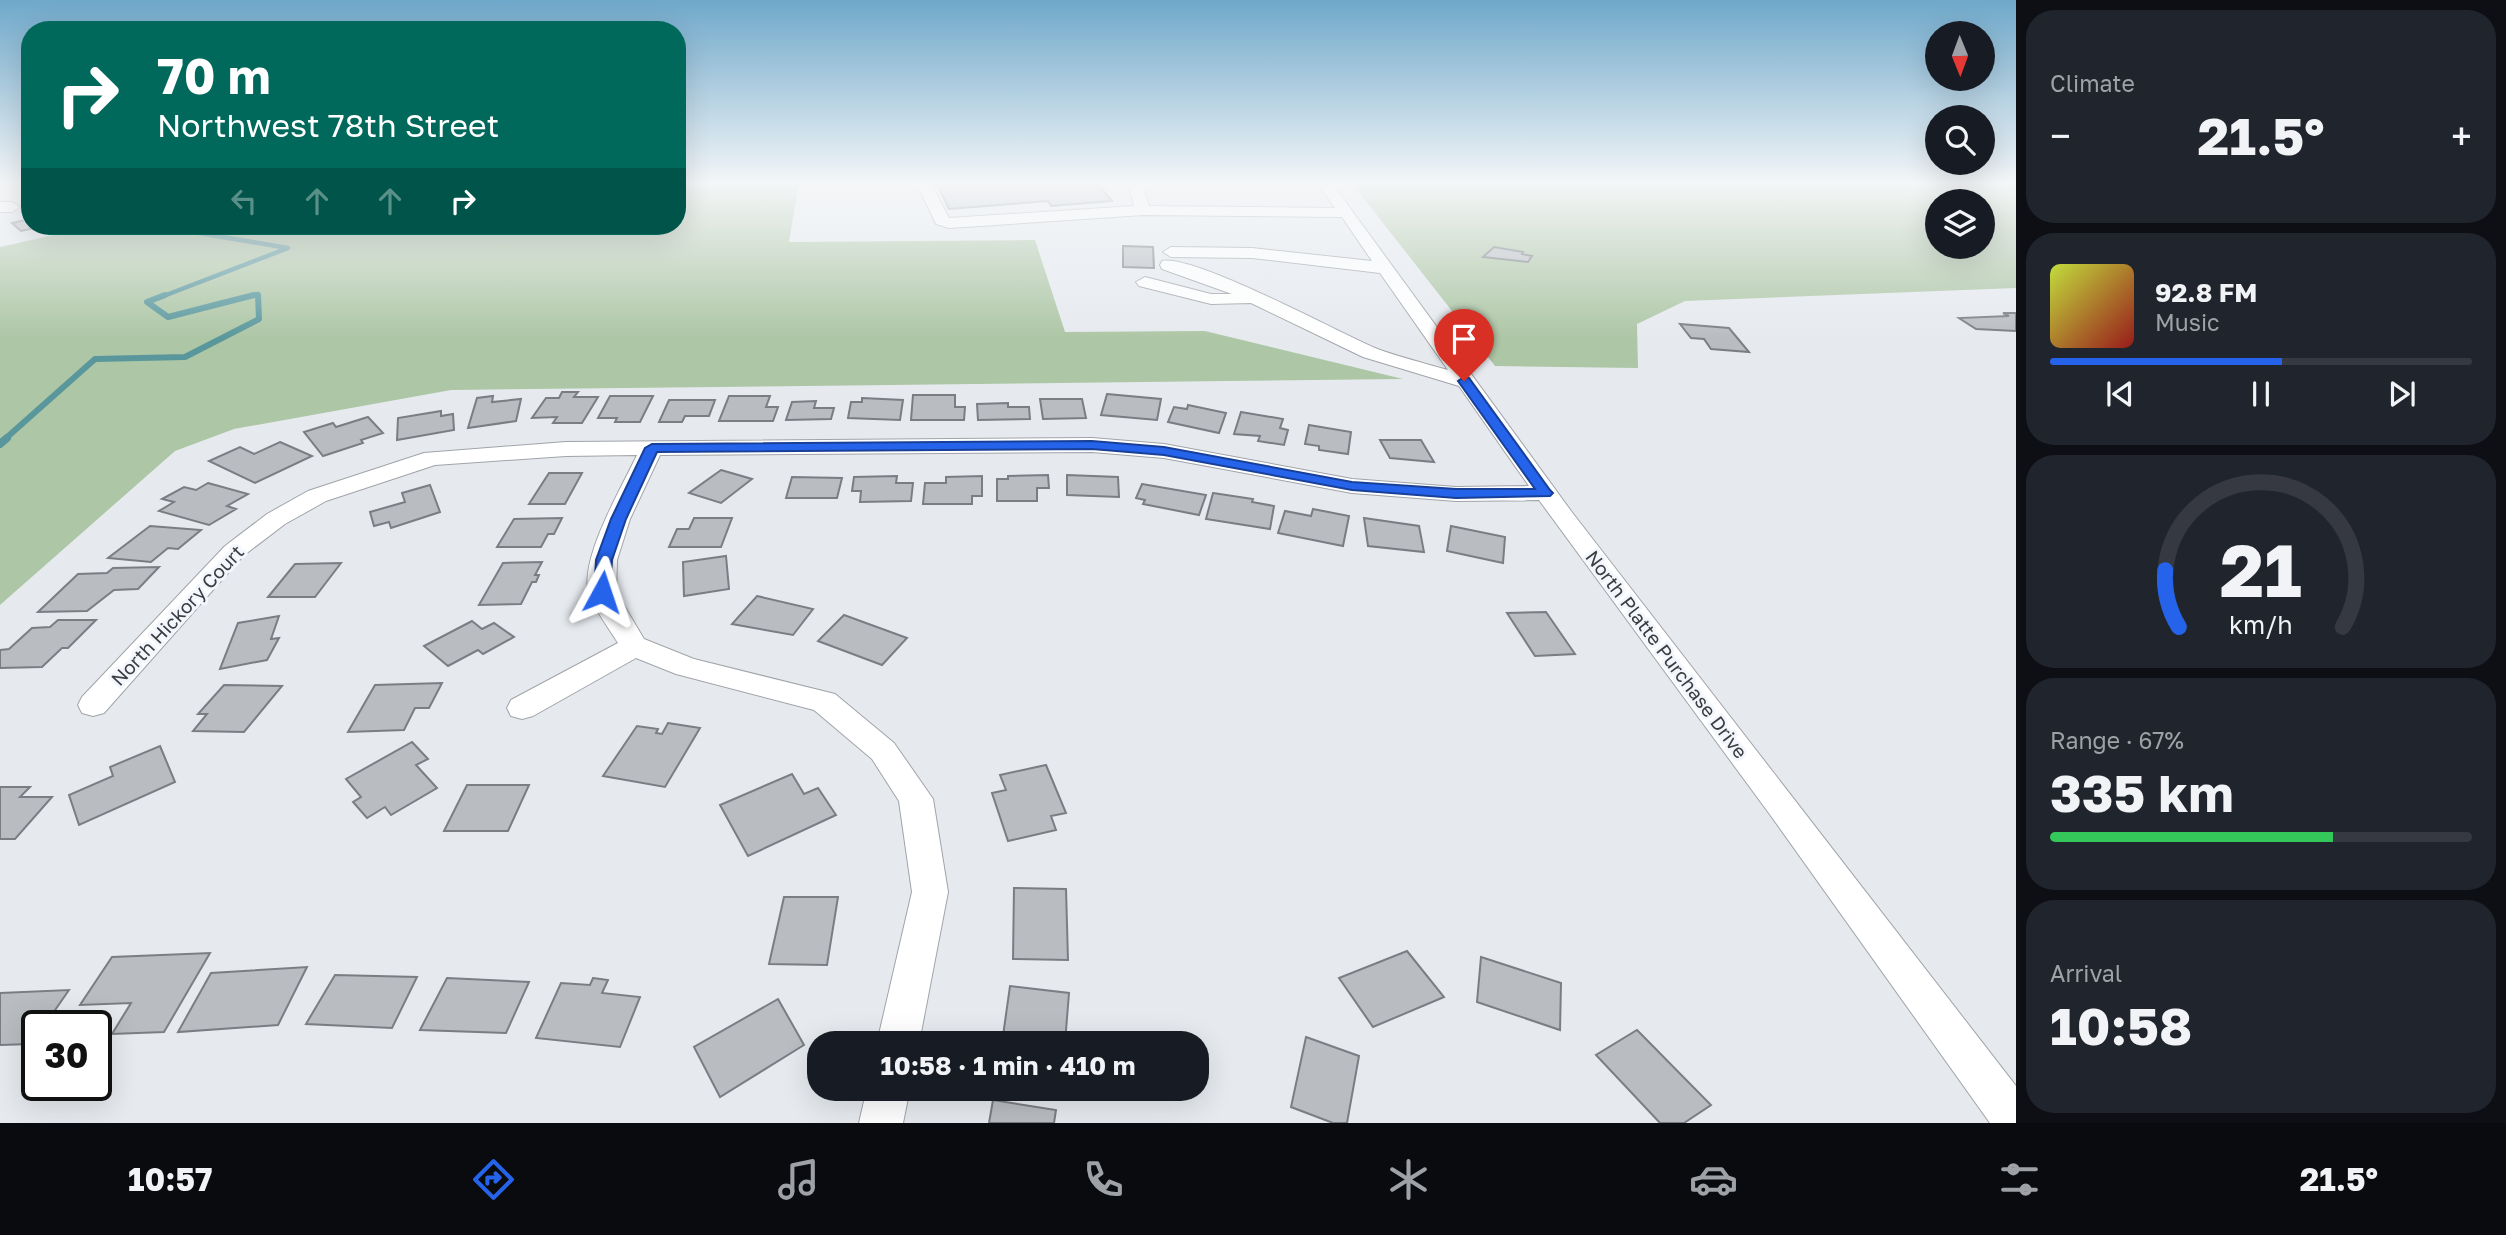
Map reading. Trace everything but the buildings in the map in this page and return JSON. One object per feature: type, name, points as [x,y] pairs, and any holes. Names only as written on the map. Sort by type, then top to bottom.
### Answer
[{"type":"street","name":"North Platte Purchase Drive","points":[[1361,234],[1545,493],[2016,1122]]},
{"type":"street","points":[[1385,268],[1252,253],[1170,258],[1370,353],[1464,381]]},
{"type":"street","points":[[1145,282],[1211,299],[1254,298]]},
{"type":"street","points":[[376,474],[432,458],[566,449],[1092,445],[1164,451],[1352,486],[1456,494],[1545,493]]},
{"type":"street","points":[[652,448],[618,519],[604,560],[602,592],[634,646],[686,667],[824,702],[883,751],[916,799],[930,892],[901,1031]]},
{"type":"street","name":"North Hickory Court","points":[[93,705],[234,551],[276,519],[317,496],[376,474]]},
{"type":"street","points":[[522,708],[634,646]]},
{"type":"street","points":[[881,1123],[886,1101]]},
{"type":"green space","points":[[790,234],[789,242],[1035,240],[1065,332],[1205,331],[1403,379],[451,390],[234,429],[175,451],[0,605],[0,247],[54,235]]},
{"type":"green space","points":[[1392,234],[1925,234],[1925,259],[1995,259],[1995,234],[2016,234],[2016,288],[1685,301],[1637,324],[1638,368],[1495,366]]},
{"type":"waterway","points":[[161,297],[288,248],[211,235]]},
{"type":"waterway","points":[[165,295],[147,302],[168,317],[254,295]]},
{"type":"waterway","points":[[5,439],[95,359],[185,357],[259,319],[258,295]]},
{"type":"waterway","points":[[248,297],[258,295]]},
{"type":"waterway","points":[[0,444],[7,438]]},
{"type":"route","points":[[602,592],[604,560],[618,519],[652,448],[1092,445],[1164,451],[1352,486],[1456,494],[1545,493],[1464,381]]}]
